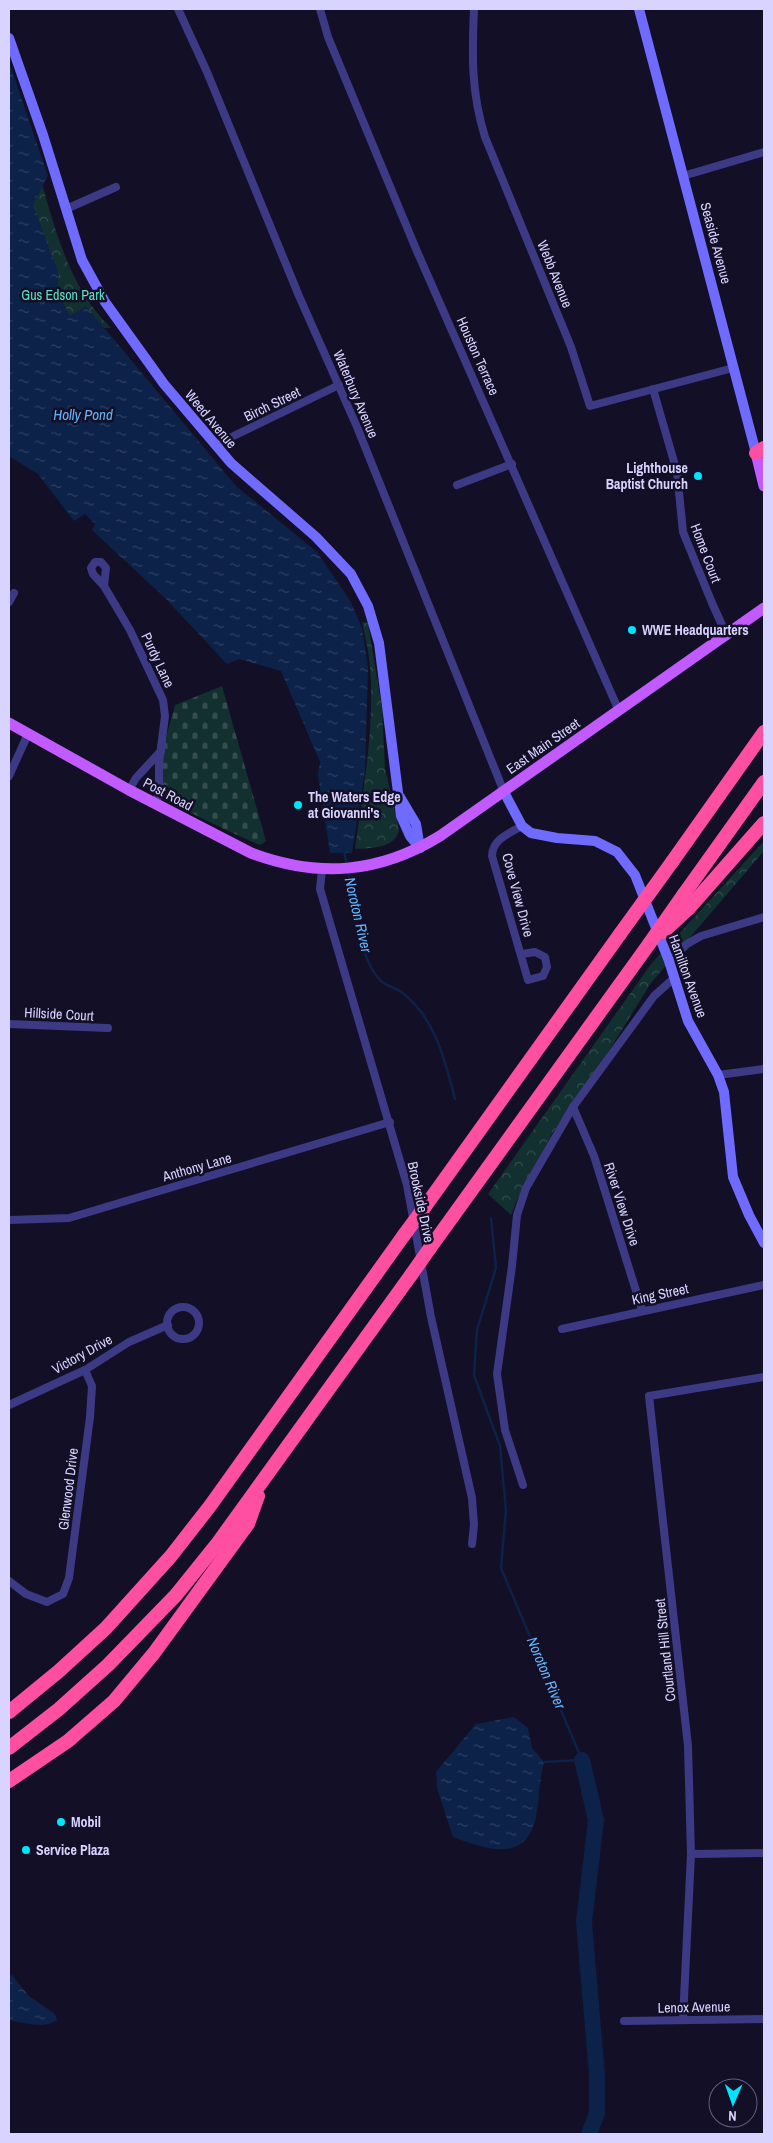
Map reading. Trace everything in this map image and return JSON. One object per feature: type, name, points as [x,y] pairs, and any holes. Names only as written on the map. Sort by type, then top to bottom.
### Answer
[{"type":"highway","points":[[9,1712],[59,1671],[106,1628],[171,1556],[210,1506],[764,732]]},
{"type":"highway","points":[[9,1748],[59,1709],[132,1643],[197,1570],[411,1276],[764,782]]},
{"type":"highway","points":[[649,944],[690,908],[764,823]]},
{"type":"highway","points":[[9,1781],[68,1740],[114,1701],[154,1653],[248,1524],[264,1480]]},
{"type":"main road","name":"Seaside Avenue","points":[[760,451],[764,486]]},
{"type":"main road","name":"East Main Street","points":[[325,870],[357,868],[395,858],[420,848],[504,792],[764,608]]},
{"type":"main road","name":"Post Road","points":[[9,723],[129,790],[251,853],[287,865],[325,870]]},
{"type":"street","name":"Waterbury Avenue","points":[[178,9],[207,72],[299,296],[339,385],[504,792]]},
{"type":"street","name":"Houston Terrace","points":[[320,9],[328,37],[416,249],[619,711]]},
{"type":"street","name":"Webb Avenue","points":[[474,9],[473,85],[476,109],[485,136],[571,347],[590,406],[733,368]]},
{"type":"street","name":"Seaside Avenue","points":[[639,9],[733,368],[760,451]]},
{"type":"street","name":"Weed Avenue","points":[[9,38],[82,260],[105,302],[164,384],[216,445],[242,474],[334,554],[351,574],[362,592],[375,624],[379,643],[391,750],[400,796],[401,816],[410,836],[420,848]]},
{"type":"street","points":[[683,176],[764,152]]},
{"type":"street","points":[[66,209],[116,187]]},
{"type":"street","name":"Birch Street","points":[[216,445],[339,385]]},
{"type":"street","name":"Home Court","points":[[653,389],[677,472],[683,532],[727,636]]},
{"type":"street","points":[[457,485],[512,464]]},
{"type":"street","name":"Purdy Lane","points":[[104,586],[141,652],[163,700],[165,716],[160,751],[159,792],[156,804]]},
{"type":"street","points":[[9,602],[14,593]]},
{"type":"street","points":[[9,776],[28,734]]},
{"type":"street","points":[[129,790],[136,778],[160,751]]},
{"type":"street","points":[[504,792],[522,826]]},
{"type":"street","name":"Cove View Drive","points":[[522,826],[499,841],[492,853],[522,954]]},
{"type":"street","name":"Hamilton Avenue","points":[[522,826],[531,833],[541,836],[596,841],[617,852],[635,875],[669,961],[673,979],[688,1021],[718,1075],[724,1092],[733,1177],[764,1244]]},
{"type":"street","name":"Brookside Drive","points":[[325,870],[320,889],[407,1185],[431,1317],[472,1498],[474,1525],[472,1544]]},
{"type":"street","points":[[669,961],[687,944],[701,936],[764,917]]},
{"type":"street","points":[[523,1485],[505,1430],[497,1374],[517,1215],[526,1188],[573,1107],[654,996],[673,979]]},
{"type":"street","name":"Hillside Court","points":[[9,1024],[108,1028]]},
{"type":"street","points":[[718,1075],[764,1069]]},
{"type":"street","name":"River View Drive","points":[[573,1107],[594,1156],[642,1310]]},
{"type":"street","name":"Anthony Lane","points":[[9,1220],[69,1218],[390,1122]]},
{"type":"street","name":"King Street","points":[[562,1329],[642,1310],[764,1285]]},
{"type":"street","name":"Victory Drive","points":[[178,1308],[189,1308],[199,1321],[199,1327],[193,1336],[183,1339],[172,1335],[168,1325],[170,1315],[178,1308]]},
{"type":"street","name":"Victory Drive","points":[[9,1405],[85,1370],[129,1342],[168,1325]]},
{"type":"street","name":"Glenwood Drive","points":[[9,1581],[26,1594],[47,1602],[63,1594],[69,1578],[90,1417],[92,1386],[85,1370]]},
{"type":"street","name":"Courtland Hill Street","points":[[683,2019],[692,1854],[688,1746],[649,1396],[764,1377]]},
{"type":"street","points":[[692,1854],[764,1853]]},
{"type":"street","name":"Lenox Avenue","points":[[624,2021],[764,2019]]},
{"type":"green space","name":"Gus Edson Park","points":[[36,163],[55,229],[72,272],[96,311],[111,328],[79,328],[64,324],[24,221]]},
{"type":"green space","points":[[362,622],[368,623],[382,708],[385,768],[399,830],[397,836],[388,844],[375,848],[355,849],[370,735],[371,712],[368,650]]},
{"type":"green space","points":[[222,686],[266,841],[260,845],[181,807],[165,795],[162,786],[161,763],[163,750],[175,705]]},
{"type":"green space","points":[[764,841],[764,851],[651,983],[579,1099],[553,1132],[511,1215],[488,1194],[651,964]]},
{"type":"water","name":"Holly Pond","points":[[9,62],[48,176],[33,204],[59,275],[56,289],[70,316],[86,306],[236,486],[317,552],[351,602],[362,628],[368,668],[365,771],[352,853],[330,853],[318,775],[320,762],[281,671],[239,659],[227,664],[166,599],[92,530],[95,524],[85,514],[74,521],[38,474],[9,456]]},
{"type":"water","points":[[514,1717],[528,1728],[532,1748],[544,1762],[535,1822],[529,1836],[520,1844],[509,1849],[483,1847],[453,1837],[437,1788],[436,1772],[476,1724]]},
{"type":"water","points":[[12,1975],[29,1996],[55,2014],[57,2020],[40,2025],[9,2020],[9,1976]]},
{"type":"waterway","name":"Noroton River","points":[[344,850],[347,865]]},
{"type":"waterway","name":"Noroton River","points":[[348,872],[358,930],[373,972],[386,985],[402,992],[424,1016],[438,1042],[455,1099]]},
{"type":"waterway","name":"Noroton River","points":[[491,1218],[496,1268],[477,1330],[474,1375],[500,1446],[506,1510],[501,1568],[582,1760],[544,1762]]},
{"type":"waterway","name":"Noroton River","points":[[582,1760],[596,1820],[584,1922],[597,2075],[597,2113],[589,2134]]},
{"type":"place","name":"Lighthouse Baptist Church","points":[[698,476]]},
{"type":"place","name":"WWE Headquarters","points":[[632,630]]},
{"type":"place","name":"The Waters Edge at Giovanni's","points":[[298,805]]},
{"type":"place","name":"Mobil","points":[[61,1822]]},
{"type":"place","name":"Service Plaza","points":[[26,1850]]}]
